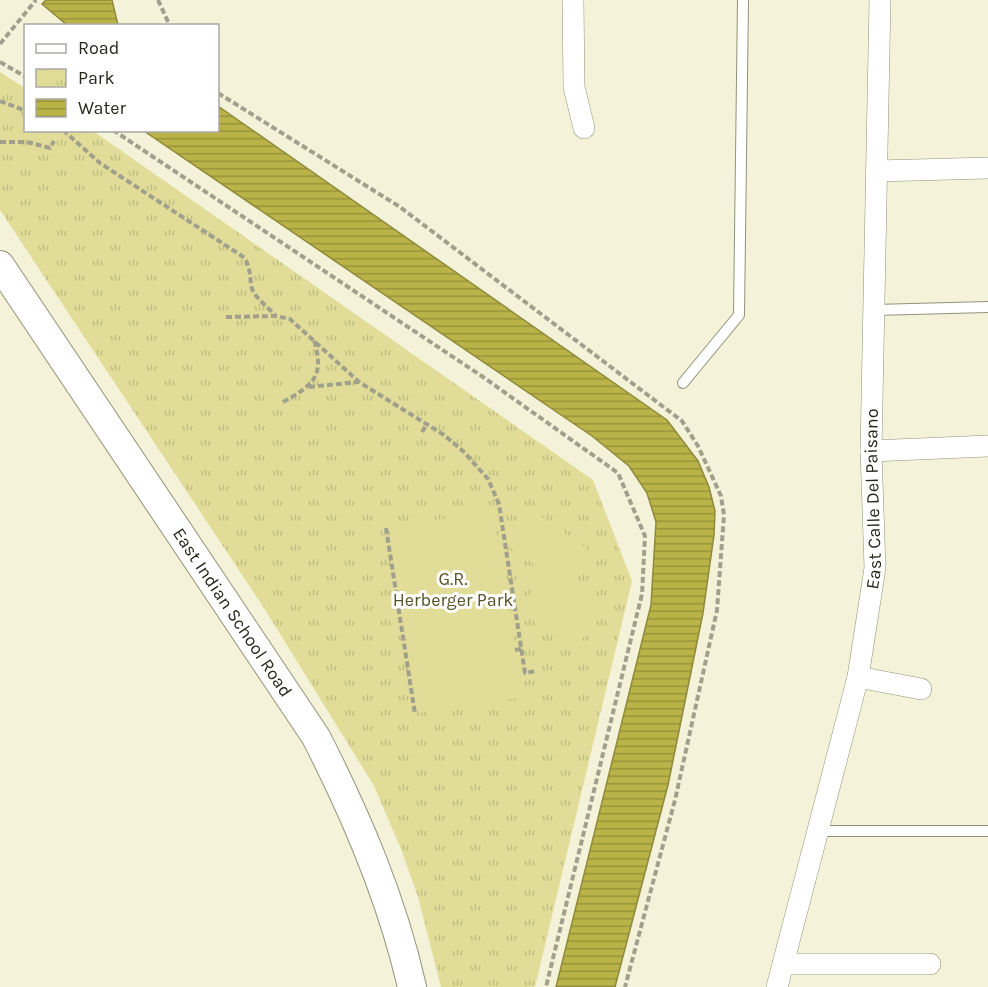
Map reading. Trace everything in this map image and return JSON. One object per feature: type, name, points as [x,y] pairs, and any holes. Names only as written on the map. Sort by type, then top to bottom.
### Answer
[{"type":"main road","name":"East Indian School Road","points":[[0,266],[316,737],[346,796],[371,855],[404,952],[412,987]]},
{"type":"street","points":[[573,0],[574,87],[584,128]]},
{"type":"street","name":"East Calle Del Paisano","points":[[777,987],[858,678],[875,568],[871,451],[880,0]]},
{"type":"street","points":[[877,171],[988,168]]},
{"type":"street","points":[[871,451],[988,446]]},
{"type":"street","points":[[858,678],[921,689]]},
{"type":"street","points":[[783,964],[930,964]]},
{"type":"lane","points":[[683,383],[739,315],[743,0]]},
{"type":"lane","points":[[874,310],[988,307]]},
{"type":"lane","points":[[818,831],[988,831]]},
{"type":"path","points":[[0,44],[36,0]]},
{"type":"path","points":[[158,0],[169,24]]},
{"type":"path","points":[[0,62],[24,76]]},
{"type":"path","points":[[219,94],[400,207],[682,421],[715,480],[724,515],[717,610],[677,789],[625,987]]},
{"type":"path","points":[[0,101],[24,110]]},
{"type":"path","points":[[60,132],[100,163],[245,258],[252,274],[251,286],[255,294],[276,316]]},
{"type":"path","points":[[116,132],[483,377],[618,473],[645,536],[642,594],[546,987]]},
{"type":"path","points":[[0,142],[27,142],[50,148],[54,141]]},
{"type":"path","points":[[225,316],[276,316],[290,319],[359,382],[427,424],[464,452],[488,479],[499,504],[525,673],[536,671]]},
{"type":"path","points":[[309,387],[318,369],[318,355],[314,340]]},
{"type":"path","points":[[283,402],[309,387],[359,382]]},
{"type":"path","points":[[422,432],[427,424]]},
{"type":"path","points":[[386,528],[415,714]]},
{"type":"path","points":[[500,554],[506,553]]},
{"type":"path","points":[[514,650],[521,649]]},
{"type":"green space","name":"G.R. Herberger Park","points":[[0,72],[24,87],[24,132],[94,132],[593,480],[632,581],[535,987],[441,987],[418,897],[401,849],[374,786],[264,608],[0,210]]},
{"type":"green space","points":[[493,511],[522,697],[418,713],[389,527]]},
{"type":"green space","points":[[534,511],[591,552],[566,587],[601,613],[576,648],[520,608],[545,572],[509,546]]},
{"type":"water","points":[[46,0],[112,0],[118,24],[66,24],[42,4]]},
{"type":"water","points":[[219,107],[667,420],[698,461],[709,487],[715,511],[714,535],[703,613],[668,785],[615,987],[556,987],[651,605],[656,522],[647,493],[629,466],[592,436],[145,132],[219,132]]}]
